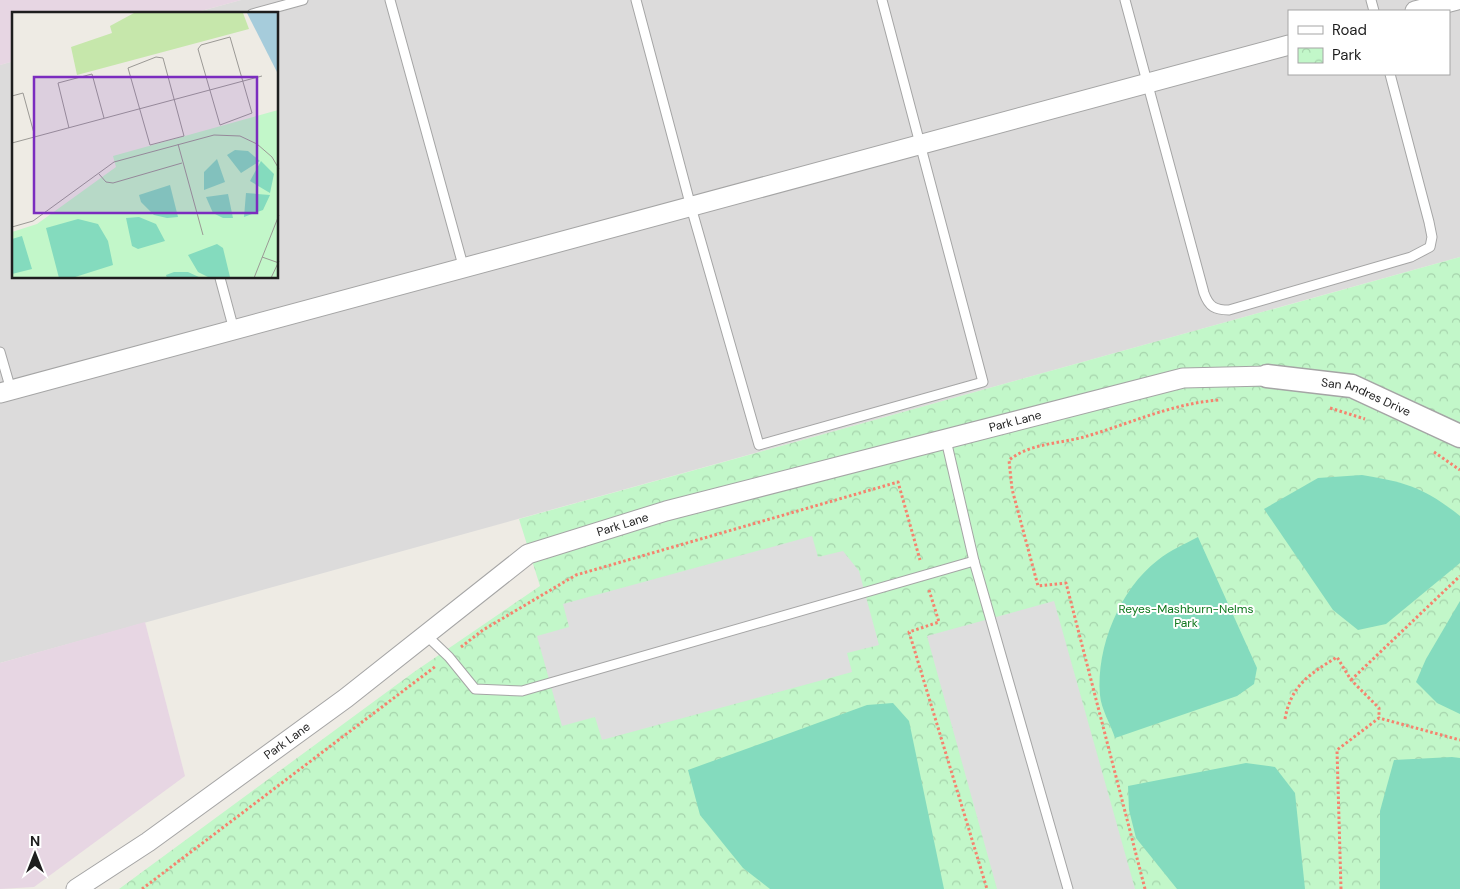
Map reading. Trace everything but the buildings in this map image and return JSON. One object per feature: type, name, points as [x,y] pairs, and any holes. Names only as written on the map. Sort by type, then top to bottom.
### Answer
[{"type":"street","points":[[1419,10],[1457,0]]},
{"type":"street","points":[[5,392],[1288,46]]},
{"type":"street","name":"San Andres Drive","points":[[1267,376],[1352,386],[1460,436]]},
{"type":"street","name":"Park Lane","points":[[76,889],[164,830],[346,698],[528,554],[666,512],[1183,378],[1267,376]]},
{"type":"lane","points":[[259,12],[303,0]]},
{"type":"lane","points":[[390,0],[464,268]]},
{"type":"lane","points":[[636,0],[691,207],[760,444],[983,382],[882,0]]},
{"type":"lane","points":[[1125,0],[1204,293],[1213,308],[1229,310],[1411,257],[1430,247],[1432,237],[1430,222],[1390,75]]},
{"type":"lane","points":[[220,279],[234,330]]},
{"type":"lane","points":[[0,352],[5,392]]},
{"type":"lane","points":[[946,440],[974,561],[1068,889]]},
{"type":"lane","points":[[426,635],[449,656],[475,689],[522,690],[974,561]]},
{"type":"path","points":[[1145,889],[1066,583],[1038,586],[1012,489],[1009,460],[1021,451],[1084,437],[1124,423],[1200,402],[1229,400]]},
{"type":"path","points":[[1329,408],[1373,422]]},
{"type":"path","points":[[1426,448],[1460,470]]},
{"type":"path","points":[[1351,680],[1460,576]]},
{"type":"path","points":[[1285,719],[1288,702],[1304,678],[1337,656],[1351,680],[1379,708],[1379,718]]},
{"type":"path","points":[[1379,718],[1460,740]]},
{"type":"path","points":[[1341,889],[1337,750],[1379,718]]},
{"type":"shaded area","points":[[0,0],[241,0],[197,12],[12,12],[12,62],[0,65]]},
{"type":"shaded area","points":[[241,0],[1460,0],[1460,257],[0,663],[0,65],[12,62],[12,279],[279,279],[279,12],[197,12]]},
{"type":"shaded area","points":[[812,536],[818,557],[843,551],[859,571],[879,645],[847,653],[852,672],[602,740],[595,717],[562,726],[537,636],[569,627],[563,604]]},
{"type":"shaded area","points":[[1054,601],[1135,889],[997,889],[927,636]]},
{"type":"shaded area","points":[[145,622],[185,776],[34,887],[0,889],[0,663]]},
{"type":"green space","name":"Reyes-Mashburn-Nelms Park","points":[[1460,257],[1460,889],[119,889],[414,672],[540,586],[519,519]]},
{"type":"green space","points":[[1362,475],[1391,480],[1414,488],[1448,506],[1460,516],[1460,563],[1386,624],[1358,630],[1333,610],[1264,509],[1318,478]]},
{"type":"green space","points":[[1198,537],[1257,668],[1254,684],[1237,696],[1115,738],[1100,695],[1102,658],[1113,620],[1132,587],[1144,572],[1167,553]]},
{"type":"green space","points":[[1460,601],[1460,714],[1437,703],[1416,682],[1426,659]]},
{"type":"green space","points":[[893,703],[909,721],[944,889],[770,889],[743,868],[700,815],[688,770],[867,705]]},
{"type":"green space","points":[[1460,758],[1460,889],[1380,889],[1380,811],[1394,760]]},
{"type":"green space","points":[[1246,763],[1275,767],[1295,793],[1305,889],[1177,889],[1136,838],[1129,810],[1128,786]]}]
